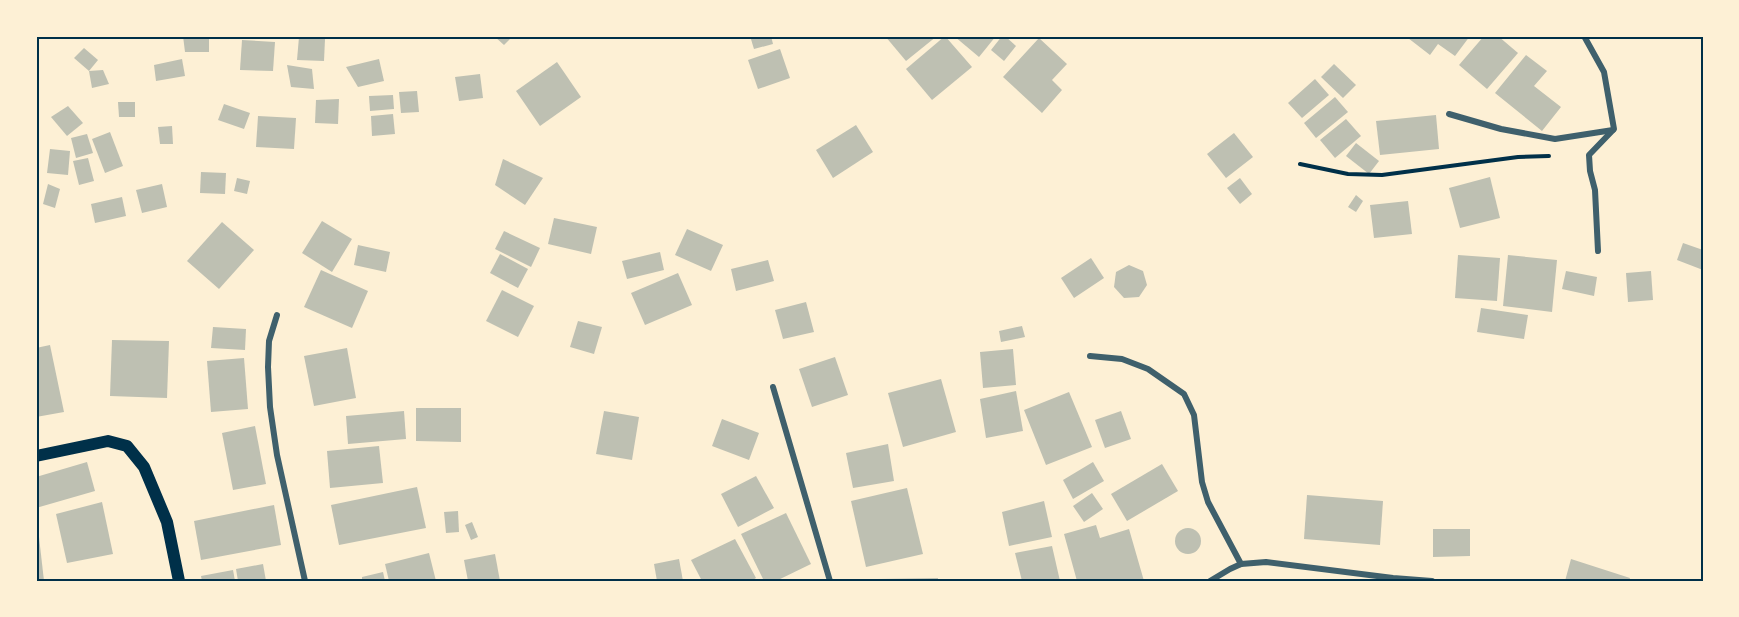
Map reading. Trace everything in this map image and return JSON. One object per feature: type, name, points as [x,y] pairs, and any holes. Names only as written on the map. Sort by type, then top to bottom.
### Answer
[{"type":"main road","points":[[36,456],[108,441],[127,446],[144,467],[167,522],[179,581]]},
{"type":"street","points":[[1584,36],[1604,72],[1614,129]]},
{"type":"street","points":[[1449,114],[1501,129],[1555,139],[1614,129]]},
{"type":"street","points":[[1598,251],[1596,201],[1589,155],[1614,129]]},
{"type":"street","points":[[277,315],[269,341],[270,407],[280,466],[305,581]]},
{"type":"street","points":[[1090,356],[1122,359],[1148,369],[1184,394],[1194,415],[1202,482],[1208,502],[1241,564]]},
{"type":"street","points":[[773,387],[831,581]]},
{"type":"street","points":[[1210,581],[1241,564],[1266,562],[1432,581]]},
{"type":"path","points":[[1300,164],[1348,174],[1382,175],[1518,157],[1555,156]]},
{"type":"building","points":[[183,36],[209,36],[209,52],[185,52]]},
{"type":"building","points":[[494,36],[513,36],[504,45]]},
{"type":"building","points":[[750,36],[771,36],[773,44],[754,49]]},
{"type":"building","points":[[885,36],[937,36],[906,61]]},
{"type":"building","points":[[945,36],[972,67],[932,100],[906,69]]},
{"type":"building","points":[[954,36],[996,36],[979,57]]},
{"type":"building","points":[[1002,36],[1016,46],[1004,61],[991,50]]},
{"type":"building","points":[[1409,36],[1470,36],[1455,56],[1438,44],[1430,55],[1408,38]]},
{"type":"building","points":[[1484,36],[1498,36],[1518,53],[1487,89],[1459,65]]},
{"type":"building","points":[[299,37],[325,39],[324,61],[297,60]]},
{"type":"building","points":[[1039,38],[1067,64],[1052,80],[1062,90],[1042,113],[1003,77]]},
{"type":"building","points":[[242,40],[275,42],[273,71],[240,70]]},
{"type":"building","points":[[84,48],[98,60],[89,71],[74,58]]},
{"type":"building","points":[[780,49],[790,78],[758,89],[748,60]]},
{"type":"building","points":[[1526,55],[1547,71],[1534,86],[1561,107],[1542,131],[1495,93]]},
{"type":"building","points":[[182,59],[185,76],[156,81],[154,65]]},
{"type":"building","points":[[379,59],[384,81],[358,87],[346,67]]},
{"type":"building","points":[[557,62],[581,97],[540,126],[516,91]]},
{"type":"building","points":[[1334,64],[1356,85],[1343,98],[1321,77]]},
{"type":"building","points":[[287,65],[312,69],[314,89],[291,87]]},
{"type":"building","points":[[103,70],[109,84],[92,88],[89,71]]},
{"type":"building","points":[[480,74],[483,98],[459,101],[455,77]]},
{"type":"building","points":[[1315,79],[1329,95],[1302,118],[1288,103]]},
{"type":"building","points":[[417,91],[419,112],[401,113],[399,92]]},
{"type":"building","points":[[393,95],[394,109],[370,111],[369,96]]},
{"type":"building","points":[[1335,97],[1348,112],[1316,138],[1304,123]]},
{"type":"building","points":[[339,99],[338,124],[315,123],[316,100]]},
{"type":"building","points":[[118,102],[135,102],[135,117],[119,117]]},
{"type":"building","points":[[224,104],[250,113],[244,129],[218,120]]},
{"type":"building","points":[[68,106],[83,123],[67,136],[51,117]]},
{"type":"building","points":[[393,114],[395,134],[372,136],[371,116]]},
{"type":"building","points":[[1436,115],[1439,149],[1380,155],[1376,121]]},
{"type":"building","points":[[258,116],[296,118],[294,149],[256,147]]},
{"type":"building","points":[[1346,119],[1361,136],[1335,158],[1320,140]]},
{"type":"building","points":[[856,125],[873,152],[833,178],[816,150]]},
{"type":"building","points":[[172,126],[173,144],[160,144],[158,127]]},
{"type":"building","points":[[110,132],[123,166],[105,173],[92,139]]},
{"type":"building","points":[[1234,133],[1253,157],[1226,178],[1207,154]]},
{"type":"building","points":[[87,134],[93,153],[76,158],[71,138]]},
{"type":"building","points":[[1356,143],[1379,161],[1369,174],[1346,156]]},
{"type":"building","points":[[50,149],[70,151],[68,175],[47,173]]},
{"type":"building","points":[[88,158],[94,181],[79,185],[73,161]]},
{"type":"building","points":[[503,159],[543,178],[525,205],[495,185]]},
{"type":"building","points":[[201,172],[226,173],[225,194],[200,193]]},
{"type":"building","points":[[1490,177],[1500,218],[1460,228],[1449,188]]},
{"type":"building","points":[[237,178],[250,181],[247,194],[234,191]]},
{"type":"building","points":[[1240,178],[1252,194],[1240,204],[1227,188]]},
{"type":"building","points":[[48,184],[60,189],[55,208],[43,204]]},
{"type":"building","points":[[162,184],[167,207],[142,213],[136,190]]},
{"type":"building","points":[[1356,195],[1363,201],[1356,212],[1348,207]]},
{"type":"building","points":[[122,197],[126,216],[95,223],[91,204]]},
{"type":"building","points":[[1408,201],[1412,234],[1374,238],[1370,205]]},
{"type":"building","points":[[554,218],[597,227],[591,254],[548,244]]},
{"type":"building","points":[[322,221],[352,239],[332,272],[302,253]]},
{"type":"building","points":[[222,222],[254,250],[219,289],[187,261]]},
{"type":"building","points":[[687,229],[723,245],[711,271],[675,255]]},
{"type":"building","points":[[504,231],[540,248],[531,267],[495,249]]},
{"type":"building","points":[[1683,243],[1703,250],[1703,270],[1677,260]]},
{"type":"building","points":[[358,245],[390,252],[386,272],[354,265]]},
{"type":"building","points":[[660,252],[664,270],[627,279],[622,261]]},
{"type":"building","points":[[500,254],[528,269],[518,288],[490,273]]},
{"type":"building","points":[[1458,255],[1500,258],[1497,301],[1455,298]]},
{"type":"building","points":[[1508,255],[1557,260],[1552,312],[1503,306]]},
{"type":"building","points":[[1091,258],[1104,278],[1074,298],[1061,278]]},
{"type":"building","points":[[768,260],[774,281],[736,291],[731,269]]},
{"type":"building","points":[[1129,265],[1143,271],[1147,285],[1139,297],[1124,298],[1114,287],[1116,272]]},
{"type":"building","points":[[321,270],[368,291],[352,328],[304,307]]},
{"type":"building","points":[[1566,271],[1597,277],[1594,296],[1562,289]]},
{"type":"building","points":[[1651,271],[1653,300],[1628,302],[1626,273]]},
{"type":"building","points":[[678,273],[692,305],[645,325],[631,293]]},
{"type":"building","points":[[502,290],[534,306],[518,337],[486,321]]},
{"type":"building","points":[[806,302],[814,332],[783,339],[775,310]]},
{"type":"building","points":[[1481,308],[1528,315],[1524,339],[1477,332]]},
{"type":"building","points":[[578,321],[602,327],[594,354],[570,347]]},
{"type":"building","points":[[1022,326],[1025,337],[1001,342],[999,331]]},
{"type":"building","points":[[213,327],[246,329],[245,350],[211,348]]},
{"type":"building","points":[[112,340],[169,341],[167,398],[110,396]]},
{"type":"building","points":[[50,345],[64,412],[36,417],[36,348]]},
{"type":"building","points":[[347,348],[356,398],[314,406],[304,356]]},
{"type":"building","points":[[1013,349],[1016,385],[983,388],[980,352]]},
{"type":"building","points":[[835,357],[848,395],[812,407],[799,369]]},
{"type":"building","points":[[244,358],[248,409],[211,412],[207,361]]},
{"type":"building","points":[[941,379],[956,432],[903,447],[888,393]]},
{"type":"building","points":[[1016,391],[1023,431],[986,438],[980,399]]},
{"type":"building","points":[[1069,392],[1092,447],[1046,465],[1024,410]]},
{"type":"building","points":[[416,408],[461,408],[461,442],[416,441]]},
{"type":"building","points":[[404,411],[406,439],[348,444],[346,416]]},
{"type":"building","points":[[604,411],[639,417],[632,460],[596,454]]},
{"type":"building","points":[[1121,411],[1131,439],[1105,448],[1095,420]]},
{"type":"building","points":[[722,419],[759,433],[749,460],[712,446]]},
{"type":"building","points":[[255,426],[266,484],[233,490],[222,433]]},
{"type":"building","points":[[888,444],[894,481],[853,488],[846,453]]},
{"type":"building","points":[[379,446],[383,483],[330,488],[327,451]]},
{"type":"building","points":[[87,462],[95,491],[36,508],[36,477]]},
{"type":"building","points":[[1093,462],[1104,481],[1073,499],[1063,480]]},
{"type":"building","points":[[1162,464],[1178,491],[1127,521],[1111,494]]},
{"type":"building","points":[[756,476],[774,508],[738,527],[721,494]]},
{"type":"building","points":[[417,487],[426,528],[339,545],[331,505]]},
{"type":"building","points":[[907,488],[923,554],[866,567],[851,501]]},
{"type":"building","points":[[1092,493],[1103,509],[1084,522],[1073,506]]},
{"type":"building","points":[[1307,495],[1383,501],[1380,545],[1304,539]]},
{"type":"building","points":[[1044,501],[1052,537],[1009,546],[1002,512]]},
{"type":"building","points":[[102,502],[113,554],[67,563],[56,514]]},
{"type":"building","points":[[274,505],[281,545],[201,560],[194,521]]},
{"type":"building","points":[[458,511],[459,532],[446,533],[444,512]]},
{"type":"building","points":[[786,513],[811,564],[776,581],[764,581],[741,534]]},
{"type":"building","points":[[472,522],[478,537],[471,540],[465,525]]},
{"type":"building","points":[[1096,525],[1100,538],[1129,529],[1144,581],[1077,581],[1064,534]]},
{"type":"building","points":[[1188,528],[1197,532],[1201,541],[1197,550],[1188,554],[1179,550],[1175,541],[1179,532]]},
{"type":"building","points":[[1433,529],[1470,529],[1470,556],[1433,557]]},
{"type":"building","points":[[36,537],[39,537],[44,581],[36,581]]},
{"type":"building","points":[[735,539],[756,578],[751,581],[702,581],[691,560]]},
{"type":"building","points":[[1052,546],[1060,581],[1022,581],[1015,553]]},
{"type":"building","points":[[429,553],[436,581],[389,581],[385,564]]},
{"type":"building","points":[[495,554],[500,581],[468,581],[464,560]]},
{"type":"building","points":[[679,559],[683,581],[657,581],[654,564]]},
{"type":"building","points":[[1571,559],[1630,578],[1629,581],[1565,581]]},
{"type":"building","points":[[263,564],[266,581],[238,581],[236,569]]},
{"type":"building","points":[[233,570],[235,581],[202,581],[201,576]]},
{"type":"building","points":[[383,572],[385,581],[362,581],[362,577]]},
{"type":"building","points":[[938,578],[938,581],[877,581],[877,579]]}]
